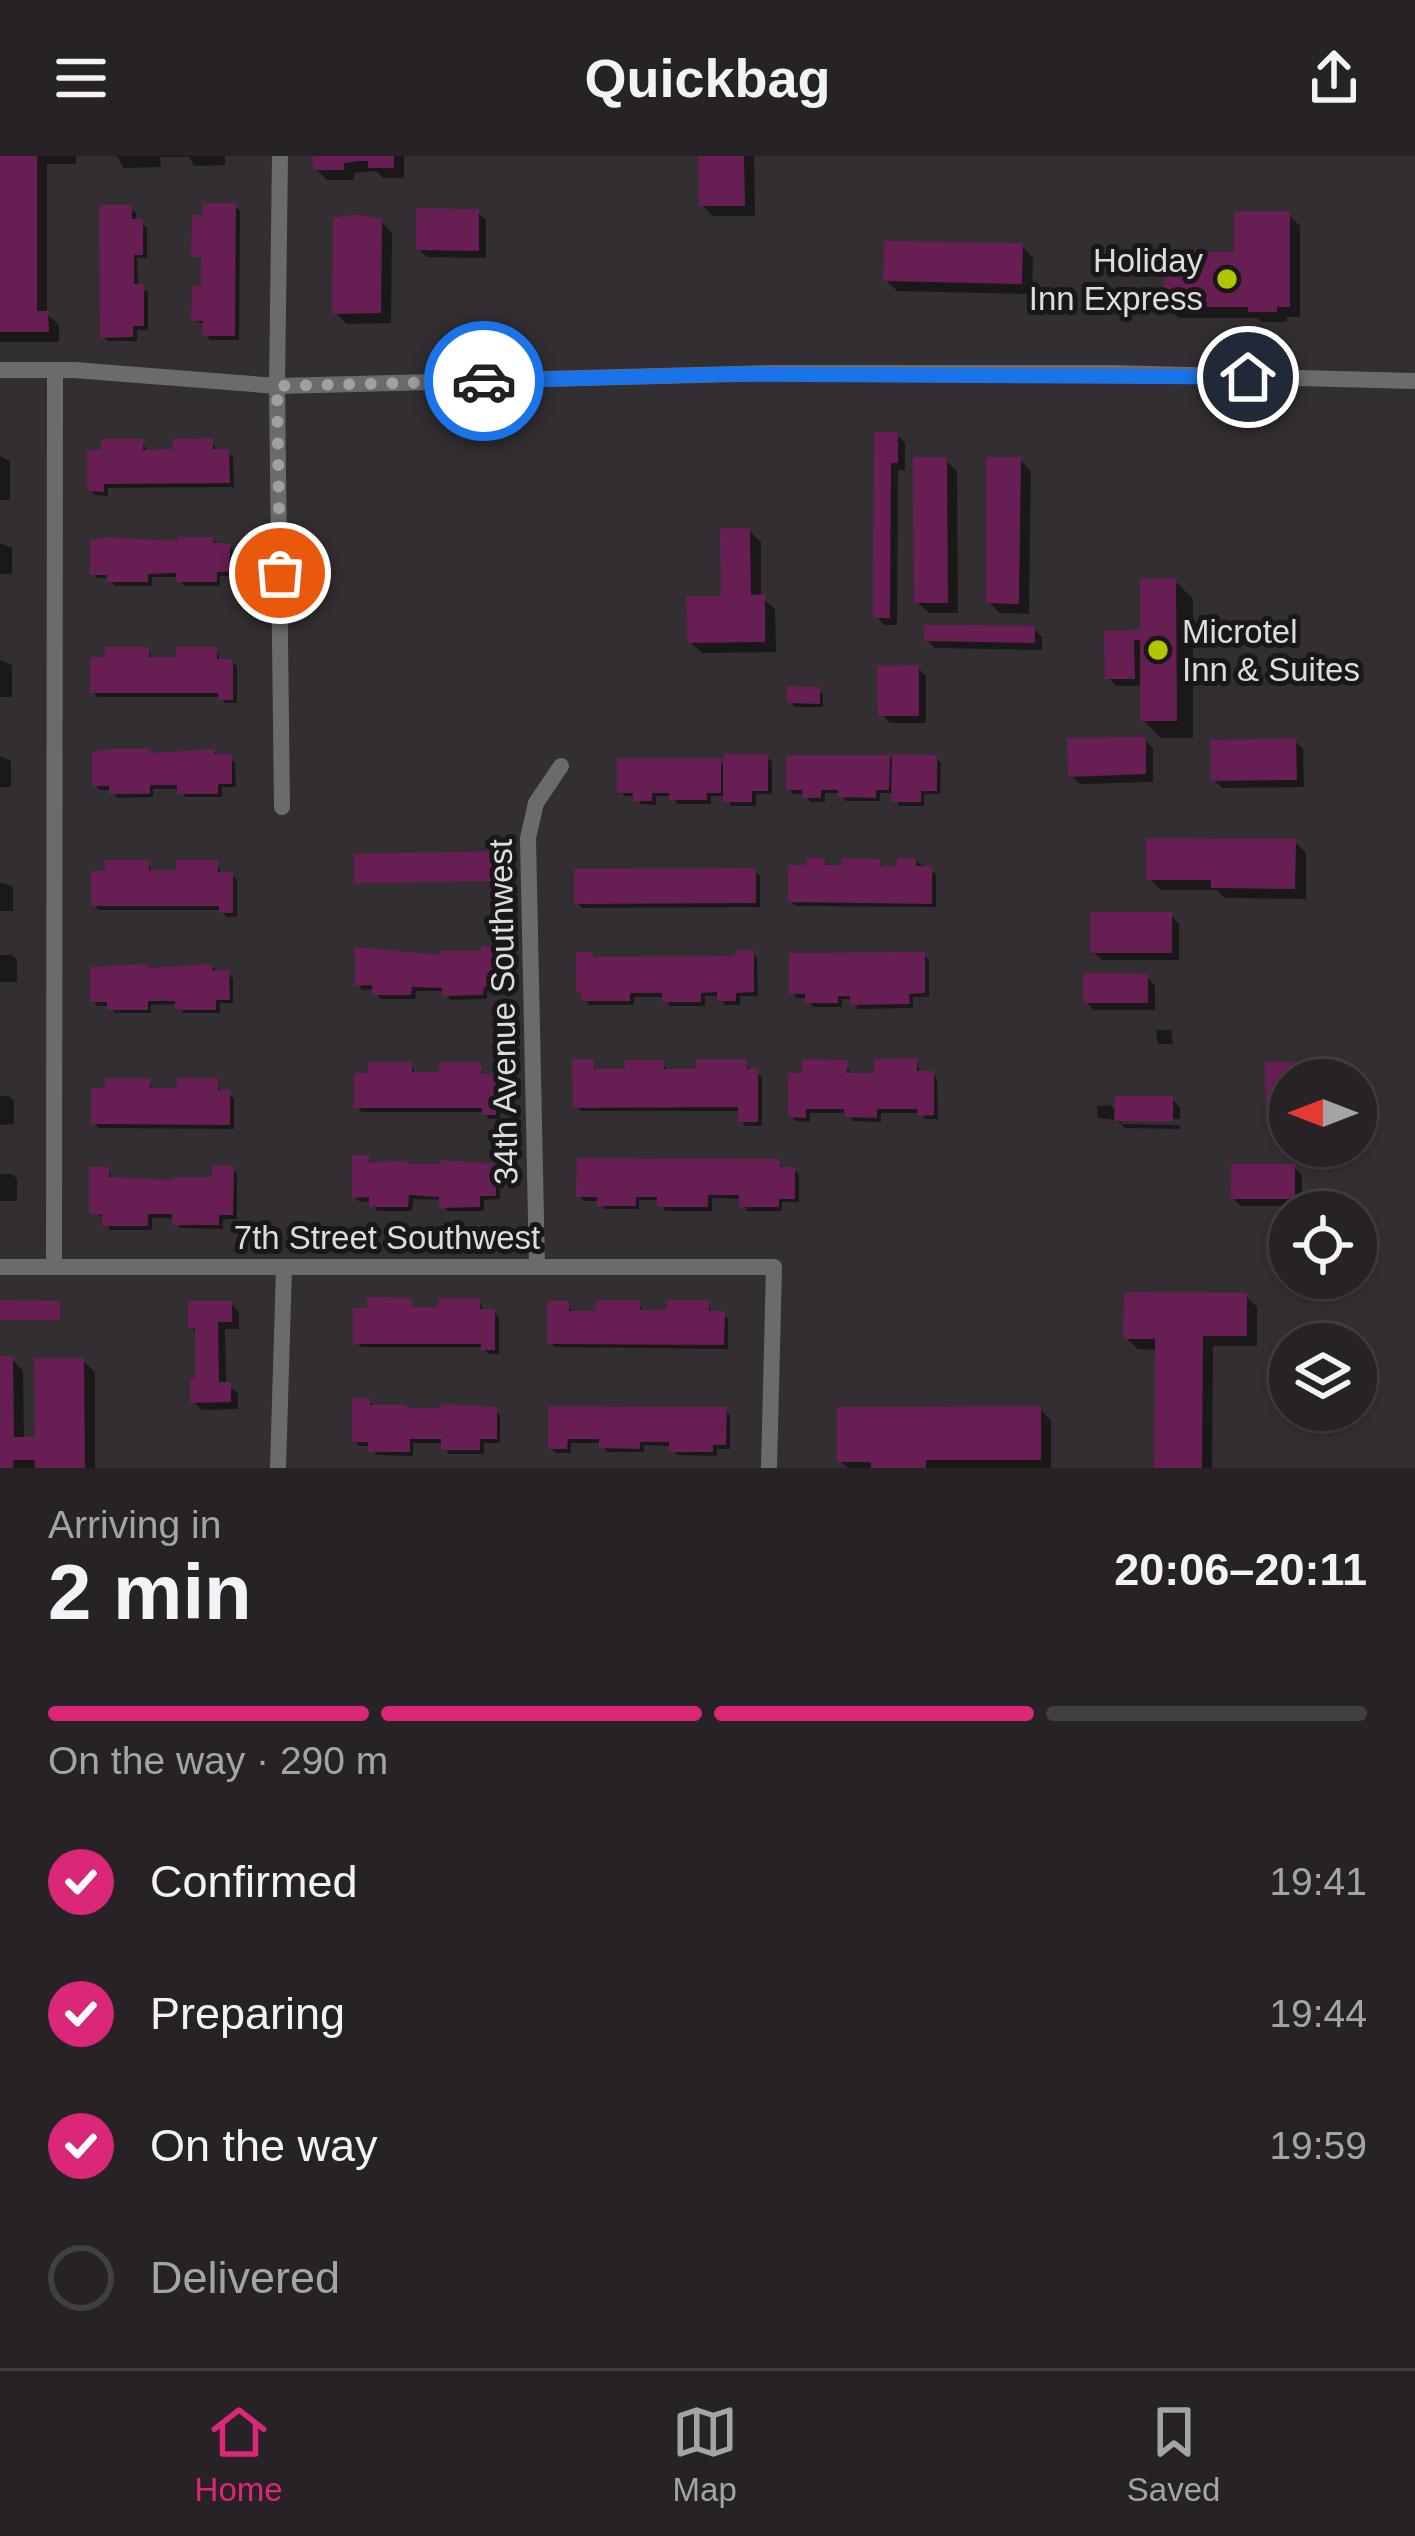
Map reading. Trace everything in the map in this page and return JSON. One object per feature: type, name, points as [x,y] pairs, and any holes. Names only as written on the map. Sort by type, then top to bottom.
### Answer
[{"type":"street","points":[[280,156],[277,386],[282,807]]},
{"type":"street","points":[[0,370],[277,386],[737,374],[1096,373],[1415,381]]},
{"type":"street","points":[[54,1268],[55,370]]},
{"type":"street","name":"34th Avenue Southwest","points":[[537,1266],[528,838],[536,803],[562,766]]},
{"type":"street","name":"7th Street Southwest","points":[[0,1268],[774,1267],[769,1468]]},
{"type":"street","points":[[278,1468],[284,1268]]},
{"type":"building","points":[[0,156],[37,156],[37,311],[48,311],[49,332],[0,332]]},
{"type":"building","points":[[313,156],[394,156],[394,168],[368,168],[368,161],[359,161],[344,163],[344,170],[313,170]]},
{"type":"building","points":[[698,156],[744,156],[745,206],[699,206]]},
{"type":"building","points":[[203,203],[236,203],[235,336],[202,336],[203,321],[191,321],[192,286],[201,286],[201,257],[191,257],[192,215],[203,215]]},
{"type":"building","points":[[99,205],[132,205],[132,219],[143,219],[143,255],[134,255],[134,284],[144,284],[144,326],[133,326],[133,337],[100,338]]},
{"type":"building","points":[[416,208],[479,209],[479,251],[416,250]]},
{"type":"building","name":"Holiday Inn Express","points":[[1234,211],[1290,211],[1290,307],[1248,312],[1248,307],[1164,307],[1164,252],[1234,252]]},
{"type":"building","points":[[356,214],[382,219],[381,313],[332,314],[333,218]]},
{"type":"building","points":[[884,241],[1023,243],[1022,284],[883,281]]},
{"type":"building","points":[[874,432],[898,432],[898,463],[891,463],[890,618],[873,618]]},
{"type":"building","points":[[213,438],[213,449],[229,449],[230,483],[104,484],[104,492],[87,491],[87,450],[101,450],[101,439],[144,439],[143,450],[173,449],[172,439]]},
{"type":"building","points":[[913,457],[947,457],[948,603],[914,603]]},
{"type":"building","points":[[986,457],[1021,457],[1019,604],[986,603]]},
{"type":"building","points":[[720,528],[750,528],[751,595],[765,594],[765,642],[687,643],[686,596],[721,596]]},
{"type":"building","points":[[178,537],[213,537],[213,543],[230,543],[230,572],[217,572],[217,582],[176,582],[176,573],[148,574],[148,582],[107,582],[107,575],[90,575],[90,540],[178,541]]},
{"type":"building","name":"Microtel Inn & Suites","points":[[1176,578],[1177,721],[1140,721],[1140,640],[1134,640],[1135,679],[1105,679],[1104,631],[1140,630],[1140,579]]},
{"type":"building","points":[[924,625],[1035,626],[1035,643],[924,641]]},
{"type":"building","points":[[105,647],[149,647],[149,657],[176,657],[176,647],[217,647],[217,659],[233,659],[233,700],[218,700],[218,693],[90,693],[90,657],[105,657]]},
{"type":"building","points":[[919,665],[919,716],[878,716],[877,666]]},
{"type":"building","points":[[787,686],[820,687],[820,704],[787,703]]},
{"type":"building","points":[[1146,737],[1146,774],[1068,777],[1067,738]]},
{"type":"building","points":[[1296,738],[1297,780],[1211,781],[1210,740]]},
{"type":"building","points":[[150,749],[150,753],[214,749],[214,754],[232,754],[232,784],[218,784],[218,794],[177,794],[177,785],[150,785],[150,794],[109,794],[109,786],[92,786],[92,752]]},
{"type":"building","points":[[723,754],[768,754],[768,791],[752,791],[752,802],[723,802]]},
{"type":"building","points":[[892,754],[937,755],[937,791],[921,791],[921,802],[891,802]]},
{"type":"building","points":[[786,755],[890,755],[889,790],[876,790],[876,798],[838,797],[838,790],[821,790],[821,798],[802,798],[802,790],[786,790]]},
{"type":"building","points":[[617,758],[721,758],[721,793],[707,793],[707,800],[669,800],[669,793],[652,793],[652,801],[633,801],[633,793],[617,793]]},
{"type":"building","points":[[1146,838],[1296,839],[1295,889],[1211,888],[1211,880],[1146,880]]},
{"type":"building","points":[[501,851],[501,881],[354,883],[354,854]]},
{"type":"building","points":[[806,858],[825,858],[825,865],[842,865],[842,858],[880,859],[880,866],[897,866],[897,858],[916,858],[916,866],[932,866],[932,904],[788,902],[788,865],[806,865]]},
{"type":"building","points":[[105,860],[149,860],[149,870],[176,870],[176,860],[218,860],[218,872],[233,872],[233,913],[219,913],[219,906],[91,906],[91,871],[105,871]]},
{"type":"building","points":[[756,868],[756,903],[574,904],[574,869]]},
{"type":"building","points":[[1090,912],[1172,912],[1172,953],[1090,953]]},
{"type":"building","points":[[481,946],[499,947],[499,986],[484,987],[483,995],[442,996],[442,988],[412,987],[411,995],[372,995],[372,985],[355,986],[355,947],[440,955],[440,951],[481,951]]},
{"type":"building","points":[[735,950],[754,950],[754,992],[736,993],[736,1001],[717,1001],[717,992],[701,993],[701,1002],[662,1002],[662,993],[630,993],[630,1001],[581,1001],[581,992],[576,992],[576,952],[593,952],[593,957],[735,956]]},
{"type":"building","points":[[925,952],[925,993],[909,994],[910,1004],[850,1005],[850,996],[838,996],[838,1003],[805,1003],[805,994],[789,994],[789,953]]},
{"type":"building","points":[[148,964],[148,968],[212,964],[212,970],[229,970],[230,1000],[216,1000],[216,1010],[175,1010],[175,1001],[148,1001],[148,1010],[107,1010],[107,1002],[90,1002],[90,967]]},
{"type":"building","points":[[1083,973],[1148,974],[1148,1003],[1083,1003]]},
{"type":"building","points":[[917,1058],[917,1071],[934,1071],[934,1115],[918,1116],[917,1109],[877,1109],[877,1118],[845,1117],[844,1109],[806,1109],[806,1118],[788,1117],[788,1073],[802,1073],[802,1059],[848,1060],[847,1073],[874,1073],[874,1059]]},
{"type":"building","points":[[572,1059],[594,1059],[594,1069],[625,1069],[625,1060],[664,1060],[664,1069],[696,1069],[696,1059],[747,1059],[747,1069],[758,1069],[758,1122],[738,1122],[738,1107],[573,1108]]},
{"type":"building","points":[[368,1062],[412,1062],[412,1072],[439,1072],[439,1062],[481,1062],[481,1074],[496,1074],[496,1115],[482,1115],[482,1108],[354,1108],[354,1073],[368,1073]]},
{"type":"building","points":[[1265,1062],[1269,1062],[1269,1125]]},
{"type":"building","points":[[105,1078],[150,1078],[150,1088],[177,1088],[177,1078],[218,1078],[218,1090],[230,1090],[230,1125],[91,1124],[91,1088],[105,1088]]},
{"type":"building","points":[[1115,1096],[1173,1096],[1173,1122],[1114,1121]]},
{"type":"building","points":[[352,1155],[369,1155],[369,1162],[496,1164],[496,1196],[480,1196],[480,1207],[439,1208],[439,1197],[409,1195],[408,1207],[369,1207],[369,1197],[352,1198]]},
{"type":"building","points":[[577,1158],[780,1159],[780,1167],[795,1167],[795,1199],[779,1199],[779,1207],[739,1207],[739,1195],[708,1195],[708,1207],[657,1207],[657,1197],[636,1197],[636,1206],[597,1206],[597,1197],[576,1197]]},
{"type":"building","points":[[1231,1164],[1295,1167],[1295,1191],[1269,1191],[1269,1199],[1230,1199]]},
{"type":"building","points":[[212,1165],[234,1166],[233,1215],[219,1215],[219,1225],[172,1225],[172,1214],[148,1214],[148,1226],[102,1226],[102,1215],[89,1214],[89,1167],[109,1167],[109,1177],[174,1180],[212,1177]]},
{"type":"building","points":[[1124,1292],[1247,1293],[1247,1336],[1203,1336],[1202,1468],[1154,1468],[1155,1339],[1123,1339]]},
{"type":"building","points":[[367,1297],[412,1298],[412,1307],[438,1307],[438,1298],[480,1298],[480,1309],[495,1309],[495,1350],[481,1350],[481,1344],[353,1344],[353,1308],[367,1308]]},
{"type":"building","points":[[0,1300],[60,1301],[60,1320],[0,1320]]},
{"type":"building","points":[[596,1300],[640,1300],[640,1310],[667,1310],[667,1300],[709,1300],[709,1311],[725,1311],[724,1345],[547,1344],[547,1301],[569,1301],[569,1311],[596,1311]]},
{"type":"building","points":[[188,1301],[232,1301],[232,1322],[218,1322],[219,1382],[231,1382],[231,1402],[190,1403],[195,1328],[188,1328]]},
{"type":"building","points":[[0,1356],[13,1356],[14,1437],[35,1437],[34,1358],[84,1358],[85,1468],[35,1468],[35,1460],[13,1460],[13,1468],[0,1468]]},
{"type":"building","points":[[352,1398],[370,1398],[370,1405],[407,1408],[441,1408],[441,1404],[497,1407],[497,1439],[480,1439],[480,1450],[441,1450],[441,1439],[410,1439],[410,1452],[368,1452],[368,1442],[352,1442]]},
{"type":"building","points":[[548,1406],[727,1407],[726,1445],[713,1445],[713,1452],[669,1452],[669,1442],[640,1442],[640,1449],[599,1448],[599,1439],[568,1439],[567,1449],[548,1449]]},
{"type":"building","points":[[1041,1406],[1041,1460],[926,1460],[926,1468],[871,1468],[871,1462],[837,1462],[837,1407]]},
{"type":"way so far","points":[[280,573],[277,386],[484,381]]},
{"type":"place","name":"Holiday Inn Express","points":[[1227,279]]},
{"type":"place","name":"Microtel Inn & Suites","points":[[1158,650]]},
{"type":"route","points":[[484,381],[737,374],[1248,377]]}]
